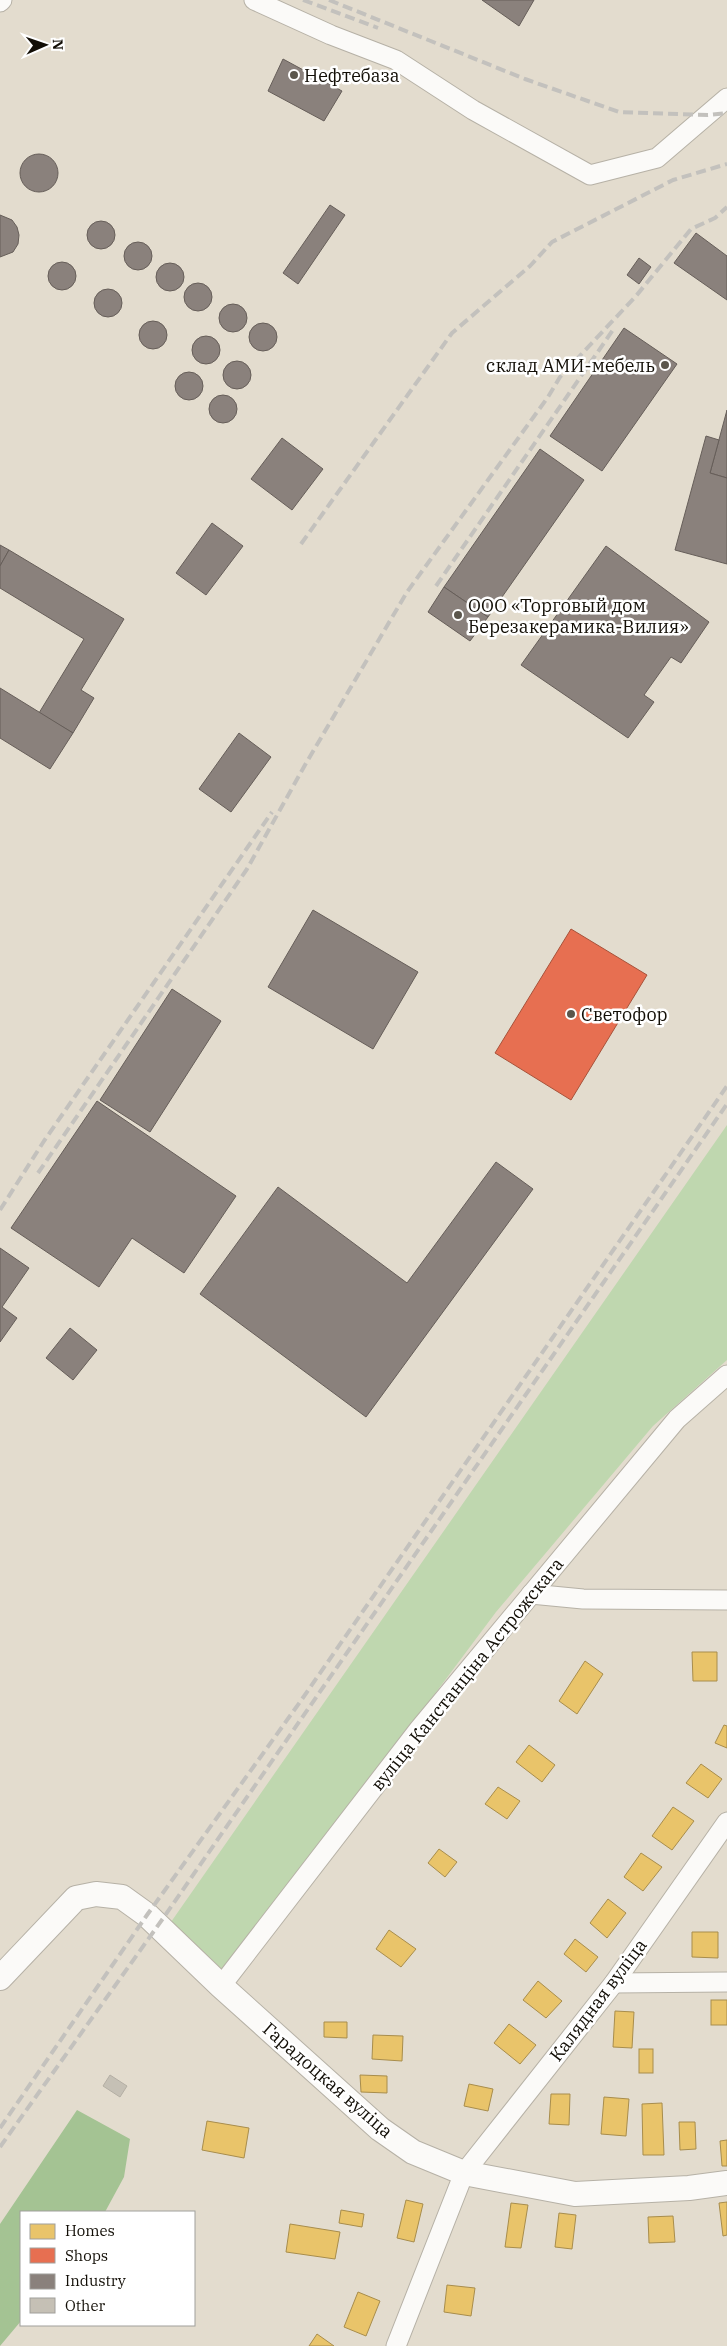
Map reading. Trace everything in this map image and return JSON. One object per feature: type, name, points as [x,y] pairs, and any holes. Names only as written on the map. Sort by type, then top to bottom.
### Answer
[{"type":"street","points":[[254,0],[331,35],[396,60],[473,110],[590,175],[657,158],[727,98]]},
{"type":"street","name":"вуліца Канстанціна Астрожскага","points":[[221,1986],[419,1729],[678,1419],[727,1375]]},
{"type":"street","points":[[531,1594],[583,1599],[727,1600]]},
{"type":"street","name":"Калядная вуліца","points":[[396,2346],[464,2173],[614,1983],[727,1822]]},
{"type":"street","name":"Гарадоцкая вуліца","points":[[0,1978],[76,1898],[96,1894],[122,1897],[147,1915],[221,1986],[380,2129],[413,2152],[464,2173],[575,2194],[727,2184]]},
{"type":"street","points":[[614,1983],[727,1982]]},
{"type":"green space","points":[[727,1125],[727,1360],[653,1426],[496,1612],[304,1869],[214,1979],[164,1932]]},
{"type":"green space","points":[[77,2110],[130,2139],[124,2177],[106,2211],[20,2211],[20,2322],[0,2346],[0,2224]]},
{"type":"building: Homes","points":[[692,1652],[717,1652],[717,1681],[693,1681]]},
{"type":"building: Homes","points":[[585,1661],[603,1674],[577,1714],[559,1701]]},
{"type":"building: Homes","points":[[724,1725],[727,1726],[727,1748],[715,1743]]},
{"type":"building: Homes","points":[[529,1745],[555,1765],[542,1782],[516,1762]]},
{"type":"building: Homes","points":[[701,1764],[722,1779],[708,1798],[686,1783]]},
{"type":"building: Homes","points":[[498,1787],[520,1801],[507,1819],[485,1804]]},
{"type":"building: Homes","points":[[673,1807],[694,1821],[672,1850],[652,1836]]},
{"type":"building: Homes","points":[[439,1849],[457,1862],[445,1877],[428,1863]]},
{"type":"building: Homes","points":[[641,1853],[662,1867],[643,1891],[624,1877]]},
{"type":"building: Homes","points":[[608,1899],[626,1913],[607,1938],[590,1923]]},
{"type":"building: Homes","points":[[389,1930],[416,1949],[401,1967],[376,1949]]},
{"type":"building: Homes","points":[[692,1932],[718,1932],[718,1958],[692,1957]]},
{"type":"building: Homes","points":[[575,1939],[598,1957],[586,1972],[564,1954]]},
{"type":"building: Homes","points":[[538,1981],[562,2001],[546,2018],[523,2000]]},
{"type":"building: Homes","points":[[711,2000],[727,2000],[727,2025],[711,2025]]},
{"type":"building: Homes","points":[[615,2011],[634,2012],[632,2048],[613,2047]]},
{"type":"building: Homes","points":[[324,2022],[347,2022],[347,2038],[324,2037]]},
{"type":"building: Homes","points":[[509,2024],[536,2045],[520,2064],[494,2043]]},
{"type":"building: Homes","points":[[373,2035],[403,2036],[402,2061],[372,2059]]},
{"type":"building: Homes","points":[[639,2049],[653,2049],[653,2073],[639,2073]]},
{"type":"building: Homes","points":[[360,2075],[387,2076],[387,2093],[361,2092]]},
{"type":"building: Homes","points":[[469,2084],[493,2089],[488,2111],[464,2106]]},
{"type":"building: Homes","points":[[551,2094],[570,2094],[569,2125],[549,2124]]},
{"type":"building: Homes","points":[[604,2097],[629,2099],[626,2136],[601,2134]]},
{"type":"building: Homes","points":[[662,2103],[664,2155],[643,2155],[642,2104]]},
{"type":"building: Homes","points":[[207,2121],[249,2128],[244,2158],[202,2150]]},
{"type":"building: Homes","points":[[679,2122],[695,2122],[696,2149],[680,2150]]},
{"type":"building: Homes","points":[[727,2140],[727,2166],[722,2166],[720,2141]]},
{"type":"building: Homes","points":[[406,2200],[423,2204],[414,2242],[397,2238]]},
{"type":"building: Homes","points":[[727,2202],[727,2235],[723,2236],[719,2203]]},
{"type":"building: Homes","points":[[511,2203],[528,2205],[521,2248],[505,2247]]},
{"type":"building: Homes","points":[[341,2210],[364,2214],[362,2227],[339,2223]]},
{"type":"building: Homes","points":[[559,2213],[576,2215],[572,2249],[555,2247]]},
{"type":"building: Homes","points":[[673,2216],[675,2242],[649,2243],[648,2217]]},
{"type":"building: Homes","points":[[290,2224],[340,2232],[335,2259],[286,2252]]},
{"type":"building: Homes","points":[[447,2285],[475,2288],[471,2316],[444,2312]]},
{"type":"building: Homes","points":[[358,2292],[380,2301],[366,2336],[344,2327]]},
{"type":"building: Homes","points":[[317,2334],[334,2346],[309,2346]]},
{"type":"building: Shops","name":"Светофор","points":[[571,929],[647,975],[571,1100],[495,1053]]},
{"type":"building: Industry","points":[[482,0],[534,0],[519,26]]},
{"type":"building: Industry","name":"Нефтебаза","points":[[283,59],[342,91],[324,121],[268,91]]},
{"type":"building: Industry","points":[[39,154],[46,155],[52,160],[57,166],[57,180],[52,186],[46,191],[39,192],[32,191],[26,186],[21,180],[20,173],[21,166],[26,160],[32,155]]},
{"type":"building: Industry","points":[[330,205],[345,215],[298,284],[283,273]]},
{"type":"building: Industry","points":[[0,215],[12,220],[17,227],[19,235],[18,244],[13,252],[0,257]]},
{"type":"building: Industry","points":[[101,221],[111,225],[115,235],[111,245],[101,249],[91,245],[87,235],[91,225]]},
{"type":"building: Industry","points":[[696,233],[727,256],[727,300],[674,263]]},
{"type":"building: Industry","points":[[138,242],[148,246],[152,256],[148,266],[138,270],[128,266],[124,256],[128,246]]},
{"type":"building: Industry","points":[[639,258],[651,267],[639,284],[627,275]]},
{"type":"building: Industry","points":[[62,262],[72,266],[76,276],[72,286],[62,290],[52,286],[48,276],[52,266]]},
{"type":"building: Industry","points":[[170,263],[180,267],[184,277],[180,287],[170,291],[160,287],[156,277],[160,267]]},
{"type":"building: Industry","points":[[198,283],[208,287],[212,297],[208,307],[198,311],[188,307],[184,297],[188,287]]},
{"type":"building: Industry","points":[[108,289],[118,293],[122,303],[118,313],[108,317],[98,313],[94,303],[98,293]]},
{"type":"building: Industry","points":[[233,304],[243,308],[247,318],[243,328],[233,332],[223,328],[219,318],[223,308]]},
{"type":"building: Industry","points":[[153,321],[163,325],[167,335],[163,345],[153,349],[143,345],[139,335],[143,325]]},
{"type":"building: Industry","points":[[263,323],[273,327],[277,337],[273,347],[263,351],[253,347],[249,337],[253,327]]},
{"type":"building: Industry","points":[[624,328],[677,364],[602,471],[550,436]]},
{"type":"building: Industry","points":[[206,336],[216,340],[220,350],[216,360],[206,364],[196,360],[192,350],[196,340]]},
{"type":"building: Industry","points":[[237,361],[247,365],[251,375],[247,385],[237,389],[227,385],[223,375],[227,365]]},
{"type":"building: Industry","points":[[189,372],[199,376],[203,386],[199,396],[189,400],[179,396],[175,386],[179,376]]},
{"type":"building: Industry","points":[[223,395],[233,399],[237,409],[233,419],[223,423],[213,419],[209,409],[213,399]]},
{"type":"building: Industry","points":[[727,410],[727,478],[710,473]]},
{"type":"building: Industry","points":[[706,436],[719,440],[710,473],[727,478],[727,564],[675,550]]},
{"type":"building: Industry","points":[[282,438],[323,469],[292,510],[251,479]]},
{"type":"building: Industry","points":[[540,449],[584,480],[488,617],[444,587]]},
{"type":"building: Industry","points":[[212,523],[243,546],[206,595],[176,573]]},
{"type":"building: Industry","points":[[0,545],[9,550],[0,566]]},
{"type":"building: Industry","points":[[606,546],[709,622],[681,663],[671,657],[644,695],[654,702],[628,738],[521,665]]},
{"type":"building: Industry","points":[[9,550],[124,619],[81,690],[94,698],[73,733],[39,713],[84,639],[0,588],[0,566]]},
{"type":"building: Industry","name":"ООО «Торговый дом Березакерамика-Вилия»","points":[[444,587],[488,617],[470,641],[428,612]]},
{"type":"building: Industry","points":[[0,688],[73,733],[50,769],[0,738]]},
{"type":"building: Industry","points":[[239,733],[271,757],[231,812],[199,789]]},
{"type":"building: Industry","points":[[313,910],[418,972],[373,1049],[268,987]]},
{"type":"building: Industry","points":[[172,989],[221,1021],[150,1132],[100,1100]]},
{"type":"building: Industry","points":[[97,1101],[236,1196],[184,1273],[132,1238],[99,1287],[11,1228]]},
{"type":"building: Industry","points":[[496,1162],[533,1189],[366,1417],[200,1294],[278,1187],[407,1283]]},
{"type":"building: Industry","points":[[0,1248],[29,1268],[2,1307],[17,1318],[0,1342]]},
{"type":"building: Industry","points":[[70,1328],[97,1350],[73,1380],[46,1358]]},
{"type":"building: Other","points":[[110,2075],[127,2086],[120,2097],[103,2086]]},
{"type":"railway","points":[[303,0],[378,28]]},
{"type":"railway","points":[[329,0],[525,79],[619,112],[708,115],[727,113]]},
{"type":"railway","points":[[301,544],[452,333],[530,266],[552,242],[673,180],[727,164]]},
{"type":"railway","points":[[38,1173],[247,869],[305,765],[407,592],[548,397],[560,377],[636,296],[691,229],[715,218],[727,207]]},
{"type":"railway","points":[[436,586],[615,327]]},
{"type":"railway","points":[[0,1210],[44,1141],[272,812]]},
{"type":"railway","points":[[0,2128],[147,1915],[300,1702],[727,1086]]},
{"type":"railway","points":[[0,2147],[164,1917],[727,1104]]},
{"type":"place","name":"Нефтебаза","points":[[294,75]]},
{"type":"place","name":"склад АМИ-мебель","points":[[665,365]]},
{"type":"place","name":"ООО «Торговый дом Березакерамика-Вилия»","points":[[458,615]]},
{"type":"place","name":"Светофор","points":[[571,1014]]}]
